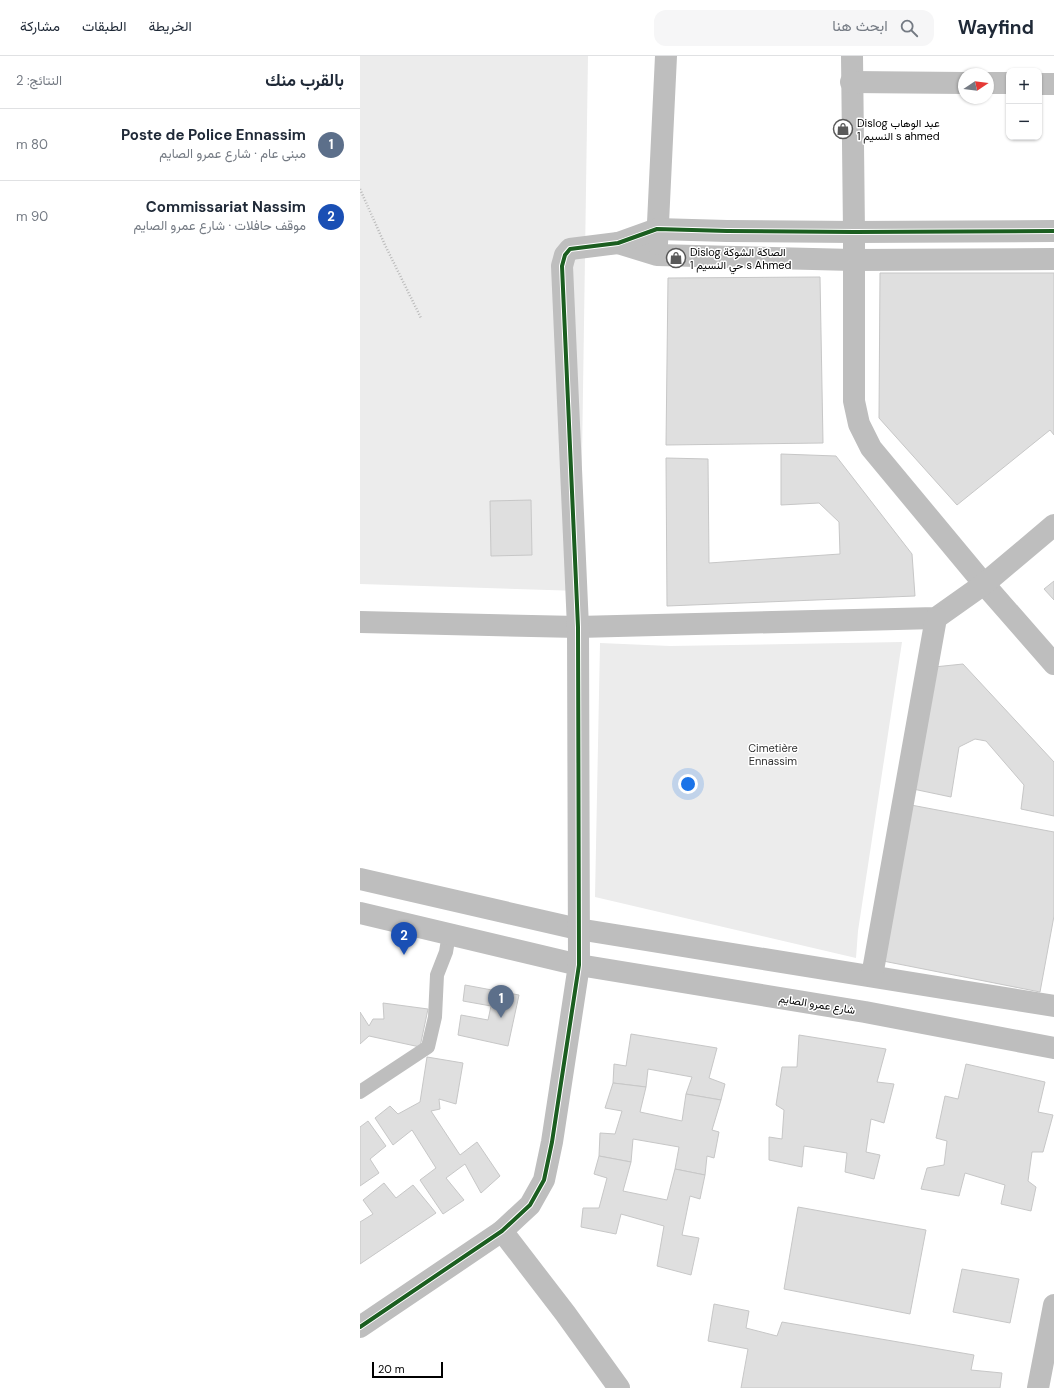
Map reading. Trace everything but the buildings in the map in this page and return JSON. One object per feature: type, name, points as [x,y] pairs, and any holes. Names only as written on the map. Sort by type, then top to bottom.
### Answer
[{"type":"street","points":[[657,255],[657,228],[666,56]]},
{"type":"street","points":[[852,56],[854,401],[859,424],[871,448],[984,584],[1054,664]]},
{"type":"street","points":[[851,82],[958,83]]},
{"type":"street","points":[[994,83],[1006,83]]},
{"type":"street","points":[[1042,84],[1054,84]]},
{"type":"street","points":[[360,1327],[502,1231],[530,1205],[544,1180],[553,1134],[579,965],[578,627],[563,261],[565,255],[570,249],[618,243],[657,228],[727,231],[854,232],[1054,231]]},
{"type":"street","points":[[618,243],[657,255],[853,260],[1054,259]]},
{"type":"street","points":[[360,622],[578,627],[936,618],[984,584],[1054,526]]},
{"type":"street","points":[[872,976],[936,618]]},
{"type":"street","points":[[360,879],[578,929],[1054,1006]]},
{"type":"street","name":"شارع عمرو الصايم","points":[[360,913],[579,965],[865,1012],[1054,1048]]},
{"type":"street","points":[[502,1231],[565,1313],[619,1388]]},
{"type":"street","points":[[1038,1388],[1054,1305]]},
{"type":"lane","points":[[360,1092],[428,1047],[435,1018],[437,975],[446,952],[449,934]]},
{"type":"path","points":[[360,189],[385,245],[421,318]]},
{"type":"green space","points":[[360,56],[588,56],[580,591],[360,584]]},
{"type":"green space","name":"Cimetière Ennassim","points":[[902,642],[858,931],[856,958],[595,897],[600,643],[670,646]]},
{"type":"cycle path","points":[[360,1327],[502,1231],[530,1205],[544,1180],[552,1142],[579,965],[578,627],[562,266],[565,255],[570,249],[618,243],[657,229],[854,232],[1054,231]]},
{"type":"place","name":"Dislog عبد الوهاب النسيم 1 s ahmed","points":[[843,129]]},
{"type":"place","name":"Dislog الصاكة الشوكة حي النسيم 1 s Ahmed","points":[[676,258]]},
{"type":"place","name":"Commissariat Nassim","points":[[404,955]]},
{"type":"place","name":"Poste de Police Ennassim","points":[[501,1018]]}]
